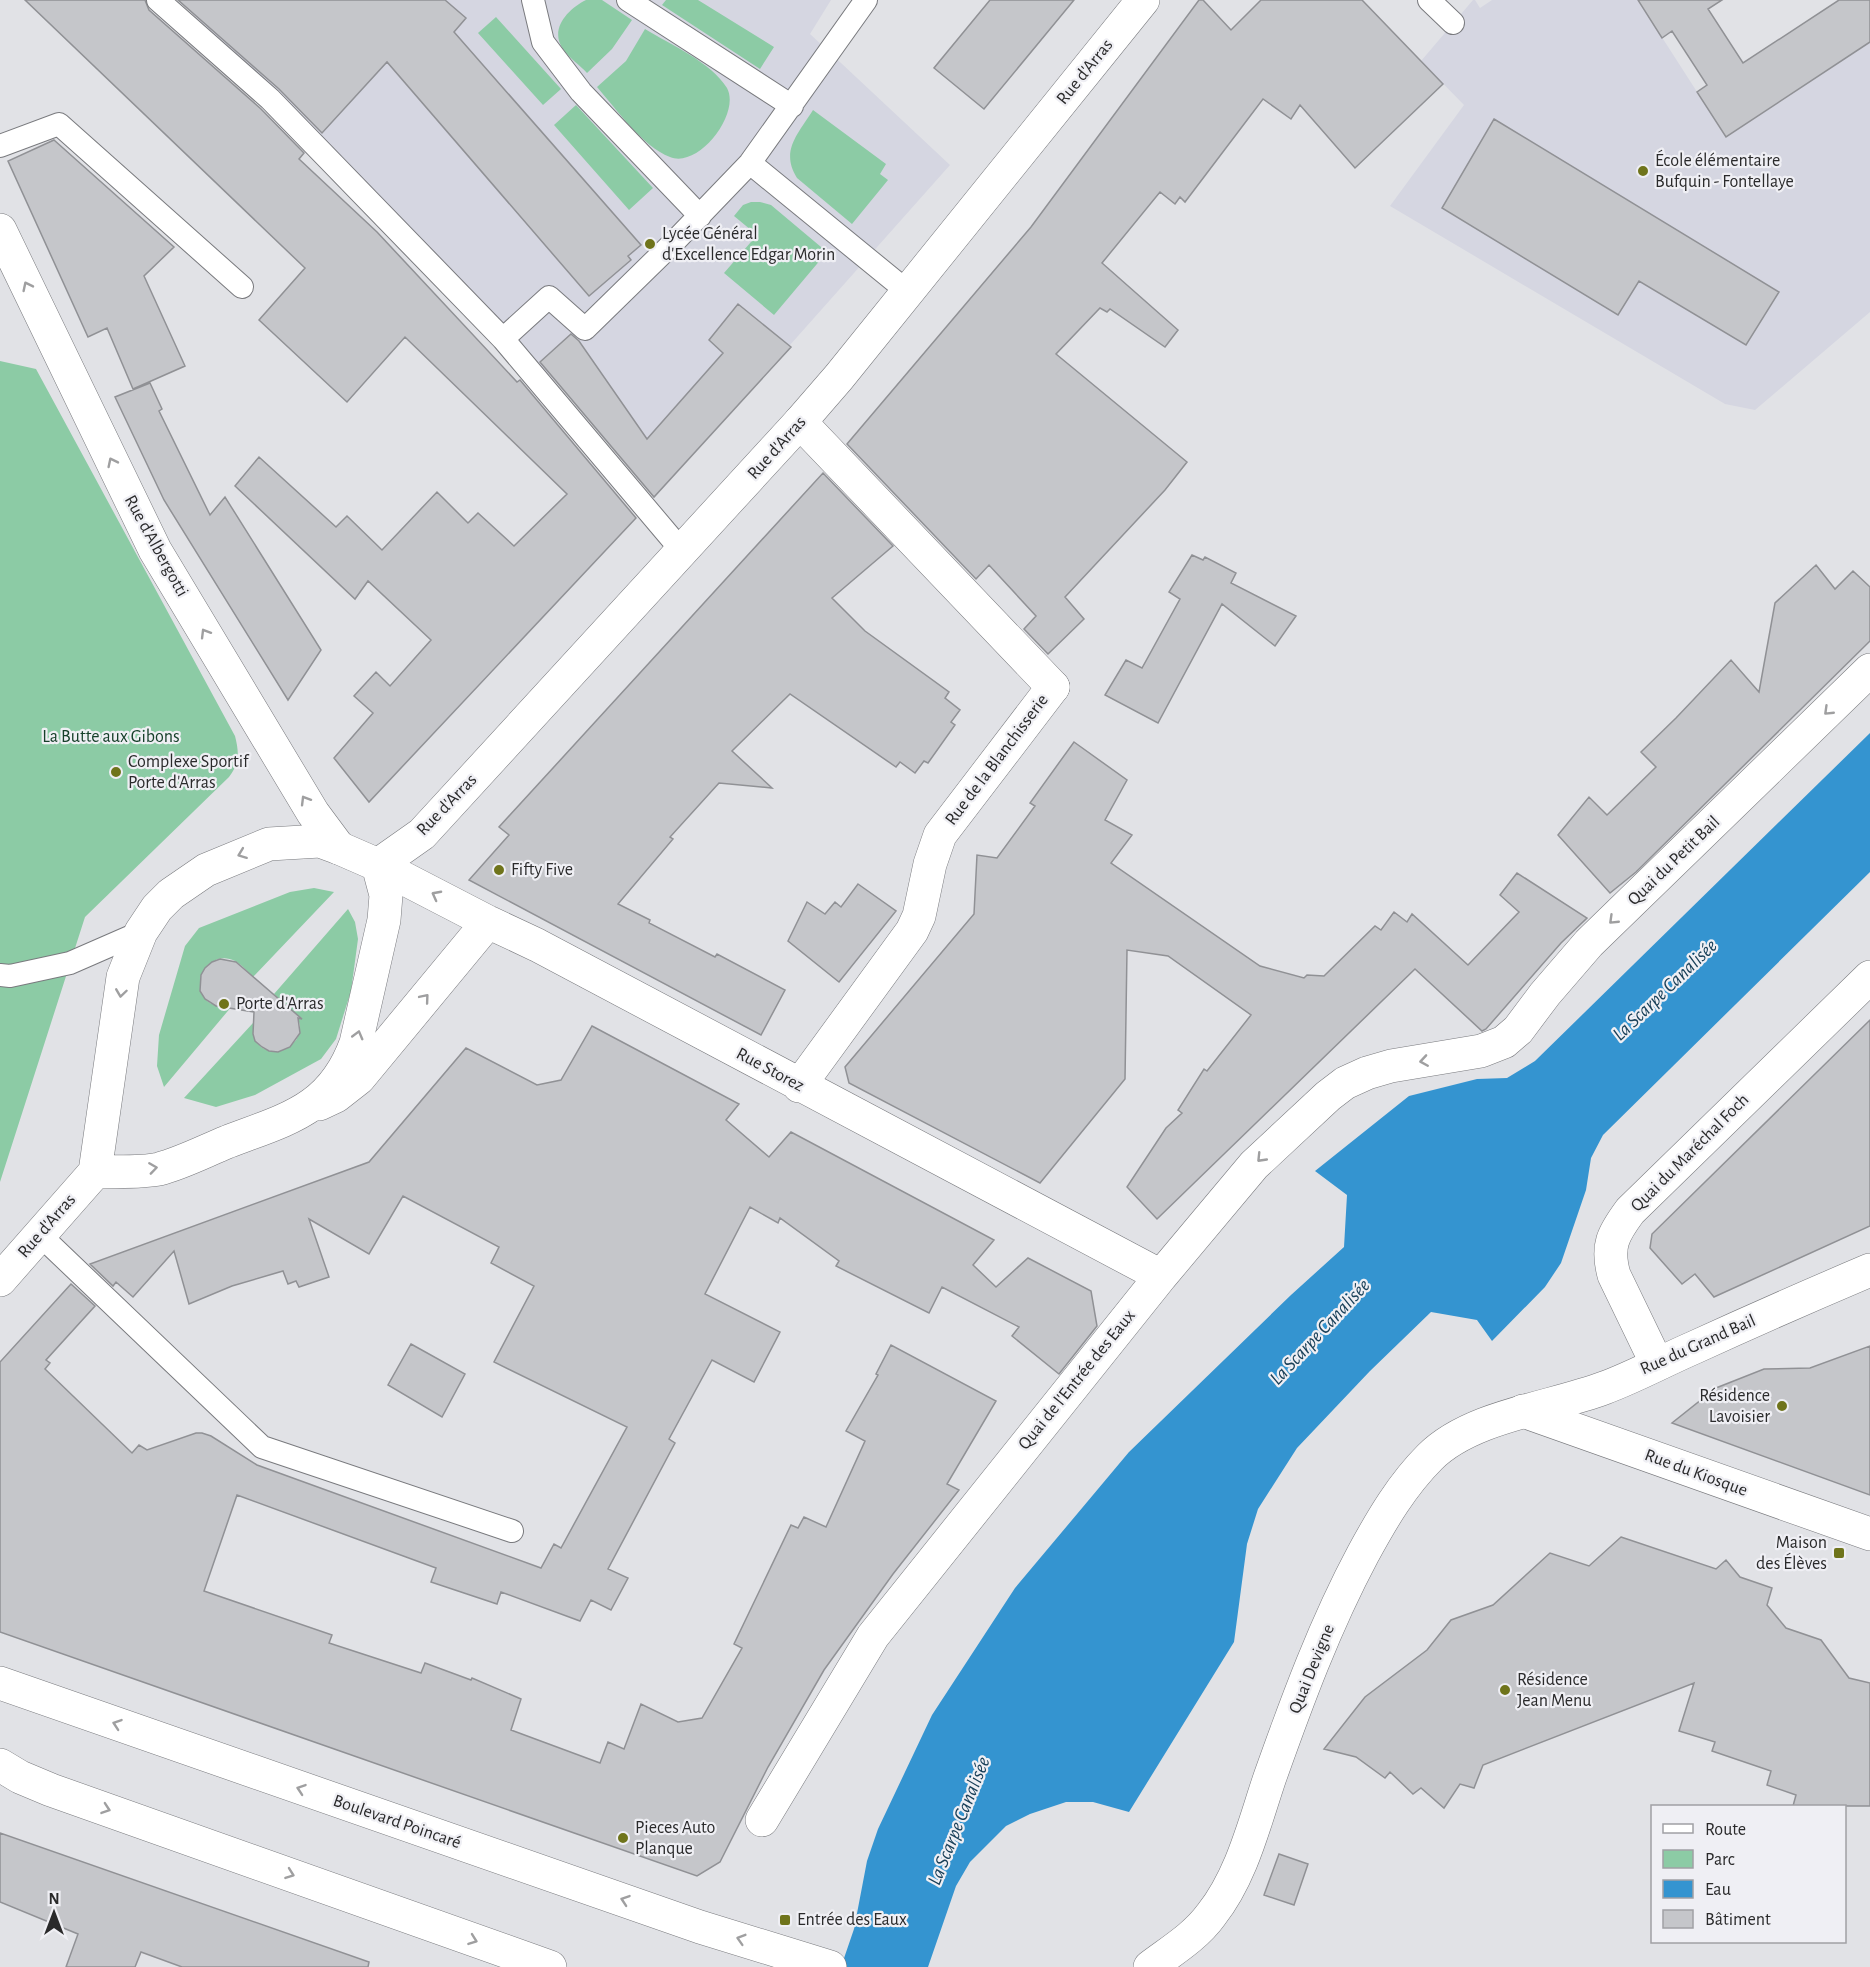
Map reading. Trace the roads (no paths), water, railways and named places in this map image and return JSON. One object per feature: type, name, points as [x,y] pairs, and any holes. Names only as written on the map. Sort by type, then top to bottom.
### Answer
[{"type":"street","name":"Rue d'Arras","points":[[378,865],[422,834],[800,422],[908,292],[1143,0]]},
{"type":"street","name":"Rue d'Albergotti","points":[[0,230],[155,550],[313,813],[339,848]]},
{"type":"street","name":"Rue de la Blanchisserie","points":[[799,1086],[912,931],[919,916],[930,864],[940,835],[1053,687],[800,422]]},
{"type":"street","name":"Quai du Petit Bail","points":[[1481,1052],[1504,1042],[1518,1030],[1545,994],[1589,943],[1870,670]]},
{"type":"street","points":[[308,1109],[329,1092],[349,1061],[356,1043],[384,920],[387,895],[378,865],[320,842],[269,844],[206,870],[171,894],[157,908],[141,932],[123,976],[95,1172],[158,1169],[308,1109],[336,1096],[359,1078],[488,922]]},
{"type":"street","name":"Rue Storez","points":[[378,865],[537,945],[1161,1276]]},
{"type":"street","name":"Quai du Maréchal Foch","points":[[1657,1364],[1614,1275],[1610,1261],[1610,1247],[1616,1231],[1630,1211],[1870,977]]},
{"type":"street","name":"Quai de l'Entrée des Eaux","points":[[762,1820],[873,1636],[1161,1276],[1254,1165],[1319,1103],[1345,1083],[1367,1073],[1392,1066],[1481,1052]]},
{"type":"street","name":"Rue d'Arras","points":[[0,1280],[95,1172]]},
{"type":"street","name":"Rue du Grand Bail","points":[[1523,1411],[1606,1387],[1870,1270]]},
{"type":"street","name":"Rue du Kiosque","points":[[1523,1411],[1870,1534]]},
{"type":"street","name":"Quai Devigne","points":[[1150,1967],[1189,1939],[1211,1916],[1228,1890],[1242,1859],[1281,1747],[1323,1638],[1381,1521],[1403,1489],[1432,1455],[1459,1437],[1523,1411]]},
{"type":"street","name":"Boulevard Poincaré","points":[[0,1683],[700,1927],[830,1967]]},
{"type":"street","points":[[0,1765],[20,1777],[51,1790],[550,1967]]},
{"type":"street","points":[[0,1780],[51,1790]]},
{"type":"lane","points":[[158,0],[270,99],[503,339],[682,551]]},
{"type":"lane","points":[[532,0],[543,42],[575,84],[700,216]]},
{"type":"lane","points":[[628,0],[792,106]]},
{"type":"lane","points":[[503,339],[549,297],[585,329],[700,216],[750,163],[866,0]]},
{"type":"lane","points":[[1429,0],[1453,23]]},
{"type":"lane","points":[[0,146],[59,124],[242,286]]},
{"type":"lane","points":[[750,163],[908,292]]},
{"type":"lane","points":[[0,975],[10,976],[70,963],[141,932]]},
{"type":"lane","points":[[40,1235],[262,1447],[512,1531]]},
{"type":"water","name":"La Scarpe Canalisée","points":[[1870,733],[1870,872],[1603,1135],[1591,1158],[1586,1190],[1561,1263],[1545,1287],[1492,1341],[1477,1320],[1431,1312],[1370,1371],[1297,1448],[1258,1509],[1247,1544],[1234,1642],[1129,1812],[1093,1802],[1066,1802],[1030,1814],[1006,1826],[970,1862],[956,1886],[928,1967],[841,1967],[854,1929],[867,1861],[878,1829],[932,1715],[1015,1588],[1129,1452],[1291,1295],[1344,1247],[1347,1195],[1315,1171],[1409,1096],[1477,1079],[1507,1078],[1535,1061]]},
{"type":"place","name":"École élémentaire Bufquin - Fontellaye","points":[[1643,171]]},
{"type":"place","name":"Lycée Général d'Excellence Edgar Morin","points":[[650,244]]},
{"type":"place","name":"Complexe Sportif Porte d'Arras","points":[[116,772]]},
{"type":"place","name":"Fifty Five","points":[[499,870]]},
{"type":"place","name":"Porte d'Arras","points":[[224,1004]]},
{"type":"place","name":"Résidence Lavoisier","points":[[1782,1406]]},
{"type":"place","name":"Maison des Élèves","points":[[1839,1553]]},
{"type":"place","name":"Résidence Jean Menu","points":[[1505,1690]]},
{"type":"place","name":"Pieces Auto Planque","points":[[623,1838]]},
{"type":"place","name":"Entrée des Eaux","points":[[785,1920]]},
{"type":"park label","name":"La Butte aux Gibons","points":[[111,737]]}]
